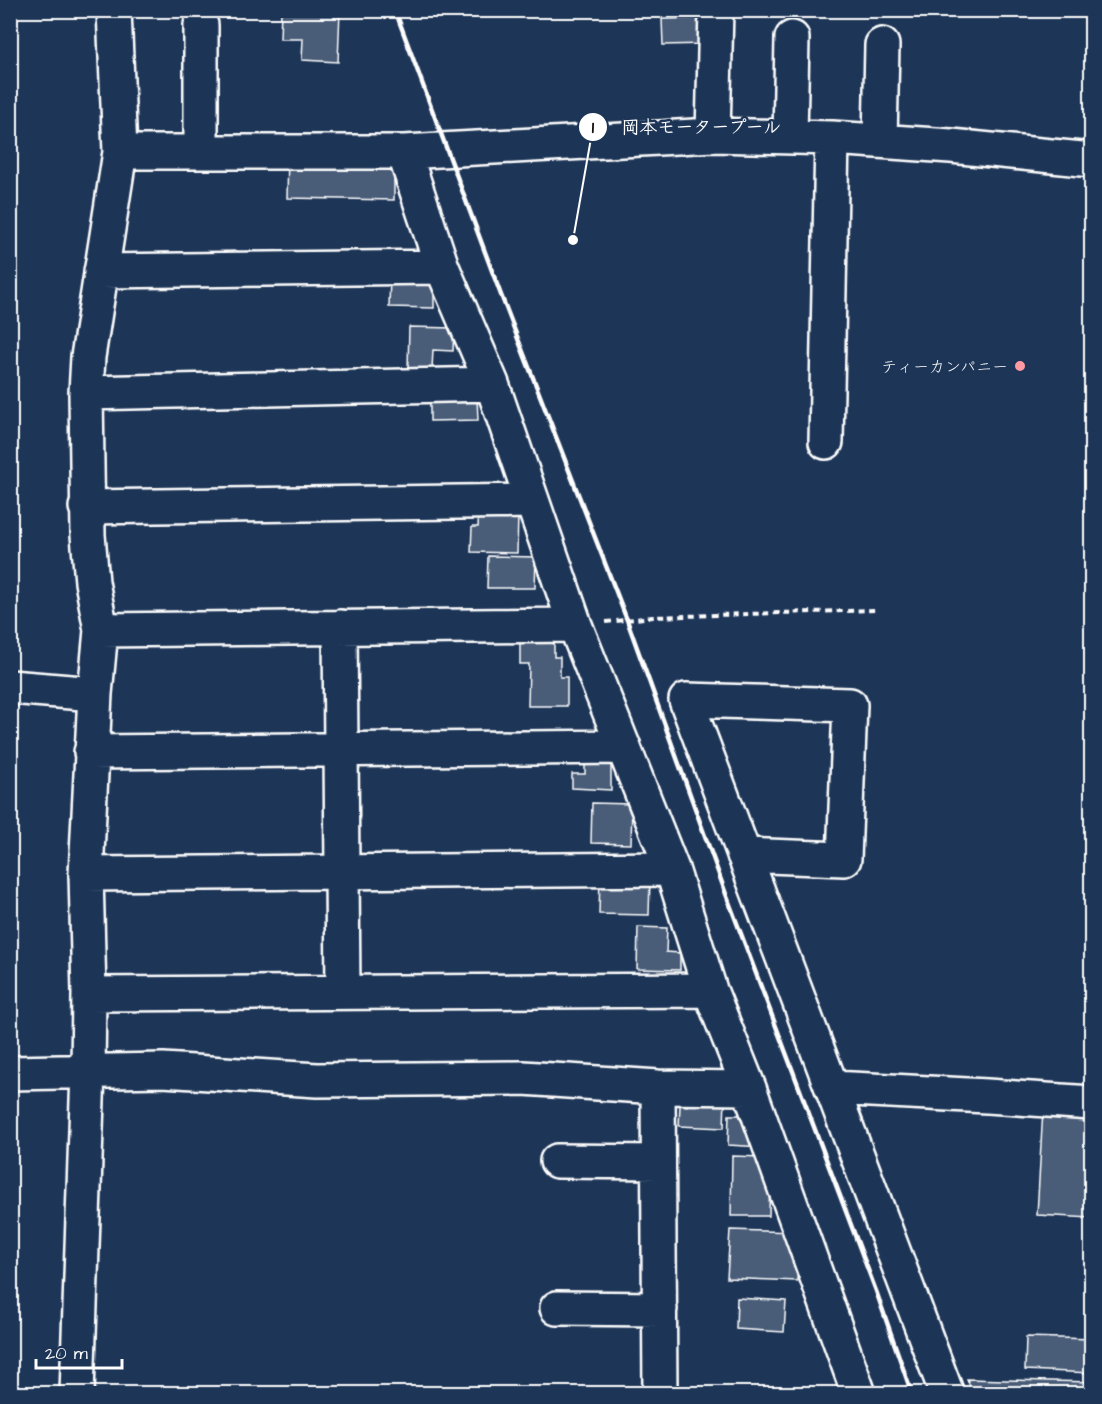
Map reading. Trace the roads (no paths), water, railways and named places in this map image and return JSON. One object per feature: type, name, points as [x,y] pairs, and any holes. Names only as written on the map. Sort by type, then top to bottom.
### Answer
[{"type":"street","points":[[77,1394],[88,1071],[86,874],[91,752],[101,630],[92,582],[86,507],[86,393],[88,357],[120,152],[114,10]]},
{"type":"street","points":[[713,135],[716,10]]},
{"type":"street","points":[[201,25],[201,152]]},
{"type":"street","points":[[790,137],[792,38]]},
{"type":"street","points":[[880,141],[882,45]]},
{"type":"street","points":[[120,152],[404,152],[713,135],[880,141],[1092,160]]},
{"type":"street","points":[[825,442],[832,138]]},
{"type":"street","points":[[404,152],[442,267],[492,384],[575,625],[672,869],[710,990],[749,1088],[859,1394]]},
{"type":"street","points":[[101,271],[442,267]]},
{"type":"street","points":[[86,393],[492,384]]},
{"type":"street","points":[[86,507],[532,501]]},
{"type":"street","points":[[101,630],[575,625]]},
{"type":"street","points":[[340,627],[343,992]]},
{"type":"street","points":[[10,687],[95,694]]},
{"type":"street","points":[[744,855],[844,859],[850,705],[686,700],[744,855],[947,1394]]},
{"type":"street","points":[[91,752],[624,747]]},
{"type":"street","points":[[86,874],[672,869]]},
{"type":"street","points":[[89,993],[710,990]]},
{"type":"street","points":[[10,1073],[164,1070],[317,1080],[523,1078],[658,1088],[749,1088]]},
{"type":"street","points":[[658,1088],[660,1394]]},
{"type":"street","points":[[832,1088],[1092,1103]]},
{"type":"street","points":[[557,1161],[658,1162]]},
{"type":"street","points":[[557,1308],[660,1309]]},
{"type":"railway","points":[[395,10],[501,295],[627,620],[726,894],[876,1291],[912,1394]]},
{"type":"place","name":"岡本モータープール","points":[[573,240]]},
{"type":"place","name":"ティーカンパニー","points":[[1020,366]]}]
